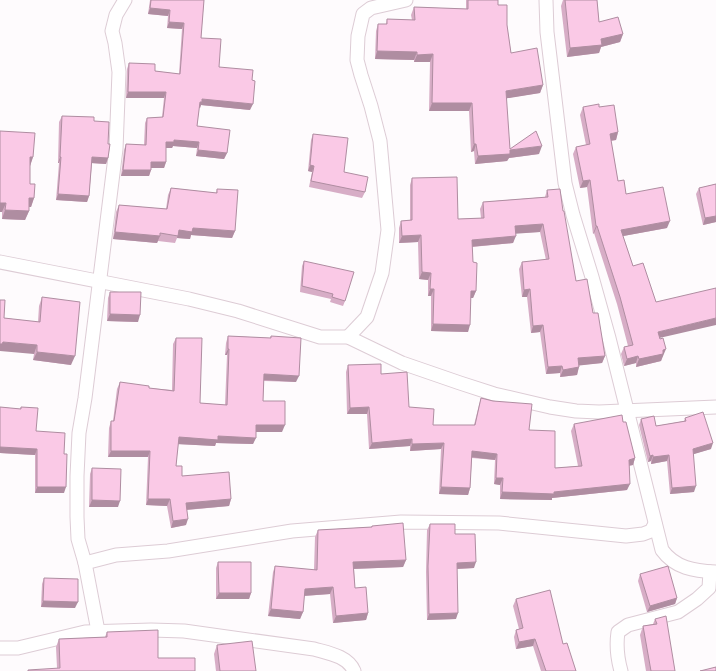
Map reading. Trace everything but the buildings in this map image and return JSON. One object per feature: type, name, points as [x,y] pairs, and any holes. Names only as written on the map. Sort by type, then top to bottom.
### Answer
[{"type":"street","points":[[98,631],[85,563],[78,539],[76,476],[79,434],[100,281],[116,141],[119,72],[112,31],[116,15],[125,0]]},
{"type":"street","points":[[348,337],[367,317],[382,274],[388,230],[380,141],[357,60],[358,36],[363,14],[371,8],[406,0]]},
{"type":"street","points":[[546,0],[548,32],[565,183],[592,278],[662,550],[668,558],[675,563],[682,566],[713,572],[709,588],[697,599],[678,612],[628,625],[618,632],[616,647],[617,659],[621,671]]},
{"type":"street","points":[[0,262],[189,299],[238,311],[320,337],[348,337],[402,363],[494,394],[550,407],[576,411],[599,412],[716,407]]},
{"type":"street","points":[[85,563],[116,555],[168,550],[292,531],[401,522],[500,523],[626,536],[643,534],[652,531],[655,524]]},
{"type":"street","points":[[0,648],[18,648],[85,632],[151,630],[184,631],[314,649],[343,658],[353,667],[354,671]]}]
